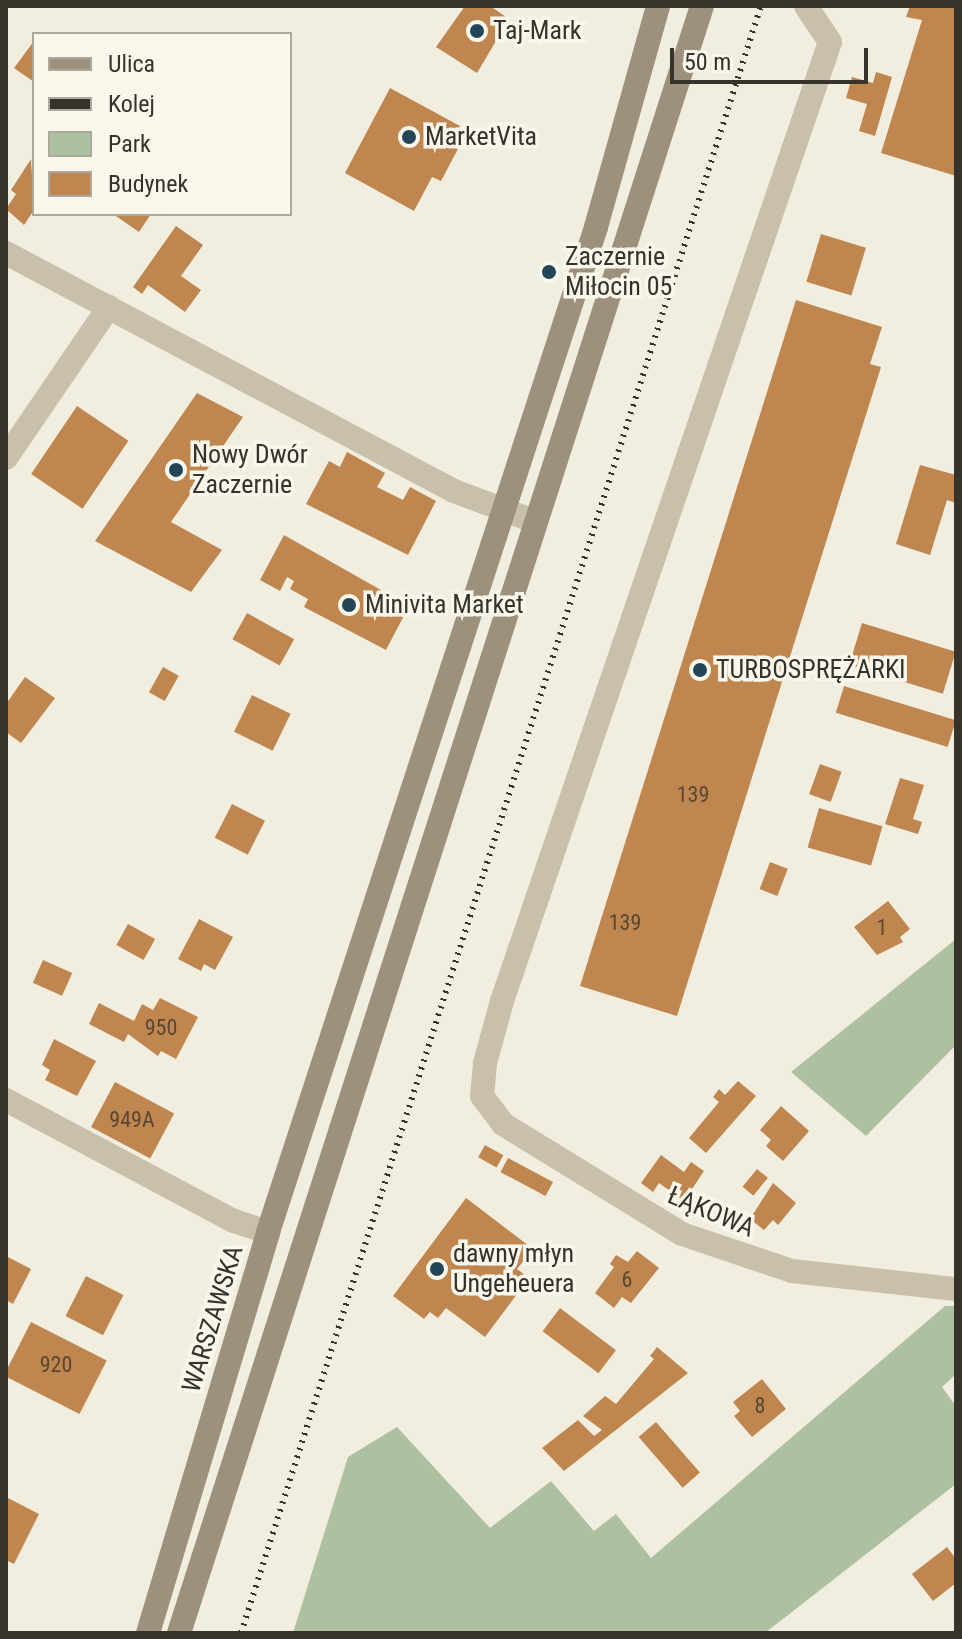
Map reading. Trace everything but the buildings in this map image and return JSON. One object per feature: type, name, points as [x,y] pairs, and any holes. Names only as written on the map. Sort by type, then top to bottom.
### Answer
[{"type":"main road","name":"WARSZAWSKA","points":[[148,1633],[268,1232],[501,509],[596,227],[658,6]]},
{"type":"main road","points":[[179,1633],[361,1055],[702,6]]},
{"type":"street","name":"ŁĄKOWA","points":[[813,8],[830,42],[502,1001],[485,1063],[482,1096],[503,1124],[682,1234],[792,1271],[956,1289]]},
{"type":"street","points":[[6,253],[454,491],[534,521]]},
{"type":"street","points":[[6,458],[109,307]]},
{"type":"street","points":[[6,1100],[234,1221],[268,1232]]},
{"type":"green space","points":[[956,939],[956,1045],[866,1136],[791,1072]]},
{"type":"green space","points":[[945,1306],[956,1306],[956,1374],[942,1387],[956,1406],[956,1484],[765,1633],[293,1633],[348,1457],[397,1427],[490,1528],[551,1481],[594,1531],[616,1514],[651,1558]]},
{"type":"railway","points":[[241,1633],[761,6]]},
{"type":"place","name":"Taj-Mark","points":[[477,31]]},
{"type":"place","name":"MarketVita","points":[[409,137]]},
{"type":"place","name":"Zaczernie Miłocin 05","points":[[549,272]]},
{"type":"place","name":"Nowy Dwór Zaczernie","points":[[176,470]]},
{"type":"place","name":"Minivita Market","points":[[349,605]]},
{"type":"place","name":"TURBOSPRĘŻARKI","points":[[700,670]]},
{"type":"place","name":"dawny młyn Ungeheuera","points":[[437,1269]]}]
